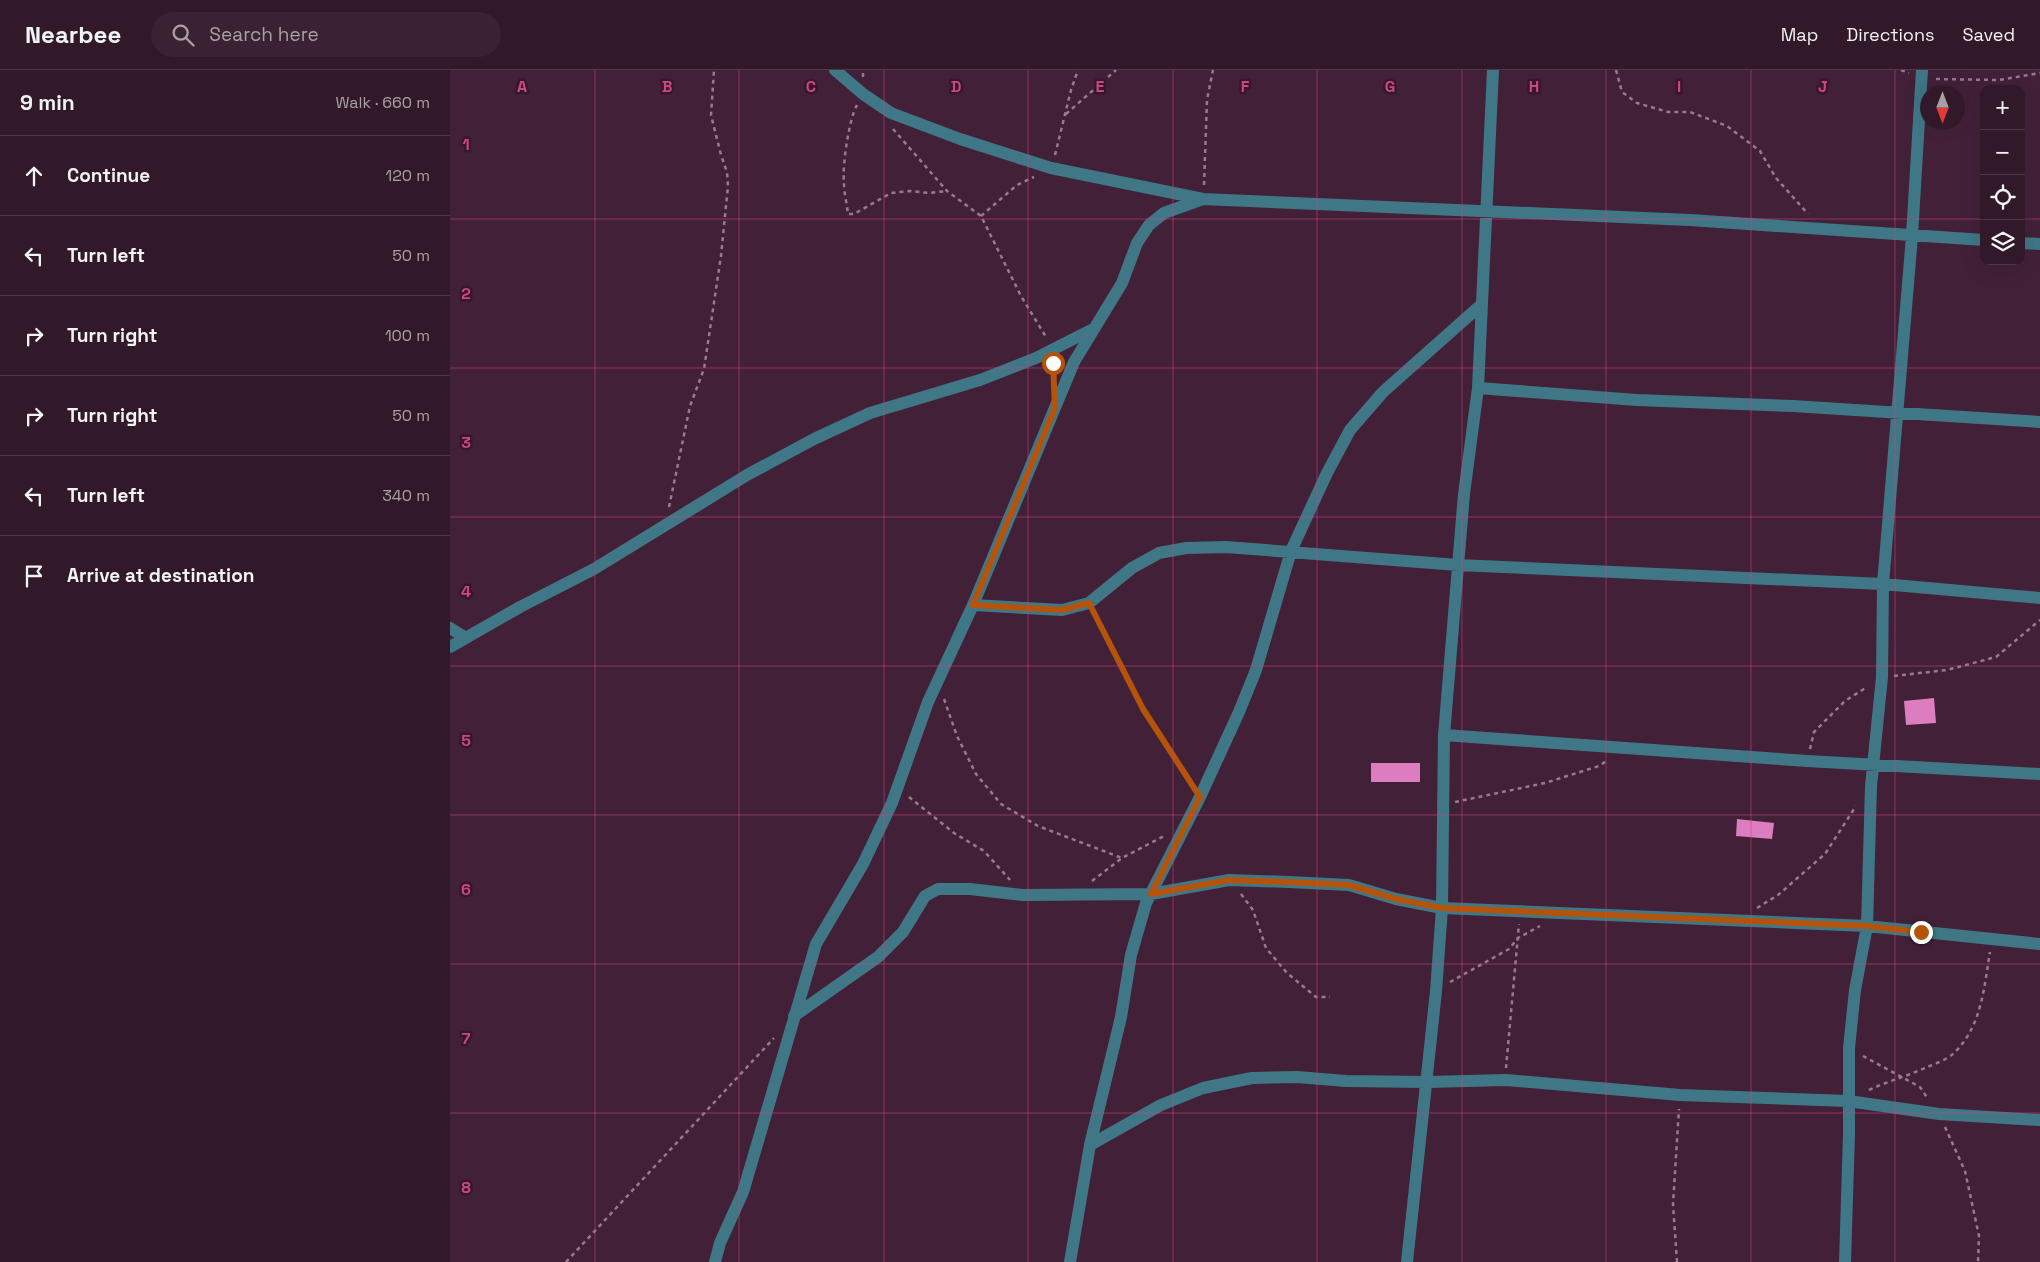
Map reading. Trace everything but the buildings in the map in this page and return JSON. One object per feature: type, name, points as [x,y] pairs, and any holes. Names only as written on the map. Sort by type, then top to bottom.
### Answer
[{"type":"street","points":[[835,70],[863,94],[891,113],[916,123],[1051,168],[1203,199],[1690,220],[1980,240]]},
{"type":"street","points":[[1407,1262],[1436,991],[1442,908],[1444,735],[1464,494],[1478,388],[1493,70]]},
{"type":"street","points":[[1845,1262],[1849,1134],[1849,1048],[1854,990],[1867,926],[1871,786],[1882,677],[1883,584],[1912,236],[1922,74]]},
{"type":"street","points":[[715,1262],[720,1243],[743,1192],[816,944],[864,864],[897,788],[928,702],[973,605],[1074,362],[1122,283],[1138,243],[1149,225],[1164,213],[1203,199]]},
{"type":"street","points":[[2025,243],[2040,244]]},
{"type":"street","points":[[1070,1262],[1090,1145],[1121,1017],[1131,955],[1146,903],[1200,797],[1239,712],[1256,670],[1291,551],[1326,473],[1350,430],[1383,392],[1482,304]]},
{"type":"street","points":[[450,646],[594,569],[747,475],[814,439],[870,413],[980,380],[1052,351],[1096,327]]},
{"type":"street","points":[[1478,388],[1637,400],[1898,412],[2040,422]]},
{"type":"street","points":[[973,605],[1062,610],[1089,603],[1132,568],[1159,554],[1186,548],[1226,547],[1458,565],[1883,584],[2040,598]]},
{"type":"street","points":[[450,628],[466,638]]},
{"type":"street","points":[[1444,735],[1807,761],[1874,763],[2040,774]]},
{"type":"street","points":[[794,1016],[878,957],[903,932],[925,896],[938,889],[1023,895],[1073,895],[1151,894],[1229,880],[1349,885],[1396,899],[1442,908],[1867,926],[2040,944]]},
{"type":"street","points":[[1090,1145],[1161,1106],[1203,1088],[1252,1078],[1297,1077],[1346,1081],[1426,1082],[1506,1080],[1680,1095],[1848,1102],[1939,1114],[2040,1120]]},
{"type":"path","points":[[665,524],[690,406],[704,369],[728,186],[727,172],[711,115],[714,70]]},
{"type":"path","points":[[1065,115],[1116,70]]},
{"type":"path","points":[[1203,199],[1207,100],[1213,70]]},
{"type":"path","points":[[1616,70],[1622,92],[1637,103],[1668,112],[1690,112],[1727,126],[1760,151],[1776,178],[1806,212],[1818,229]]},
{"type":"path","points":[[1901,70],[1922,74],[1999,80],[2040,73]]},
{"type":"path","points":[[863,94],[854,110],[848,139],[844,181],[848,214],[854,214],[891,193],[947,191]]},
{"type":"path","points":[[887,122],[947,191],[981,216],[1021,296],[1045,333],[1052,351]]},
{"type":"path","points":[[1089,603],[1143,709],[1200,797]]},
{"type":"path","points":[[1807,761],[1814,732],[1845,701],[1882,677],[1947,670],[1996,657],[2040,620]]},
{"type":"path","points":[[938,681],[956,736],[976,774],[1001,804],[1038,826],[1122,858]]},
{"type":"path","points":[[1442,805],[1545,783],[1599,766],[1624,749]]},
{"type":"path","points":[[1736,920],[1778,895],[1825,854],[1848,817],[1871,786]]},
{"type":"path","points":[[897,788],[954,833],[984,851],[1023,895]]},
{"type":"path","points":[[1073,895],[1122,858],[1186,824]]},
{"type":"path","points":[[1229,880],[1253,910],[1266,948],[1286,973],[1316,997],[1330,997]]},
{"type":"path","points":[[1506,1080],[1520,912]]},
{"type":"path","points":[[1436,991],[1509,949],[1518,938],[1541,926]]},
{"type":"path","points":[[1848,1102],[1899,1077],[1926,1068],[1954,1054],[1972,1029],[1979,1014],[1992,939]]},
{"type":"path","points":[[566,1262],[794,1016]]},
{"type":"path","points":[[1849,1048],[1920,1087],[1939,1114],[1965,1171],[1980,1236],[1978,1262]]},
{"type":"path","points":[[1677,1262],[1673,1204],[1680,1095]]},
{"type":"route","points":[[1053,363],[1055,408],[973,605],[1062,610],[1089,603],[1143,709],[1200,797],[1151,894],[1229,880],[1349,885],[1396,899],[1442,908],[1867,926],[1921,932]]}]
